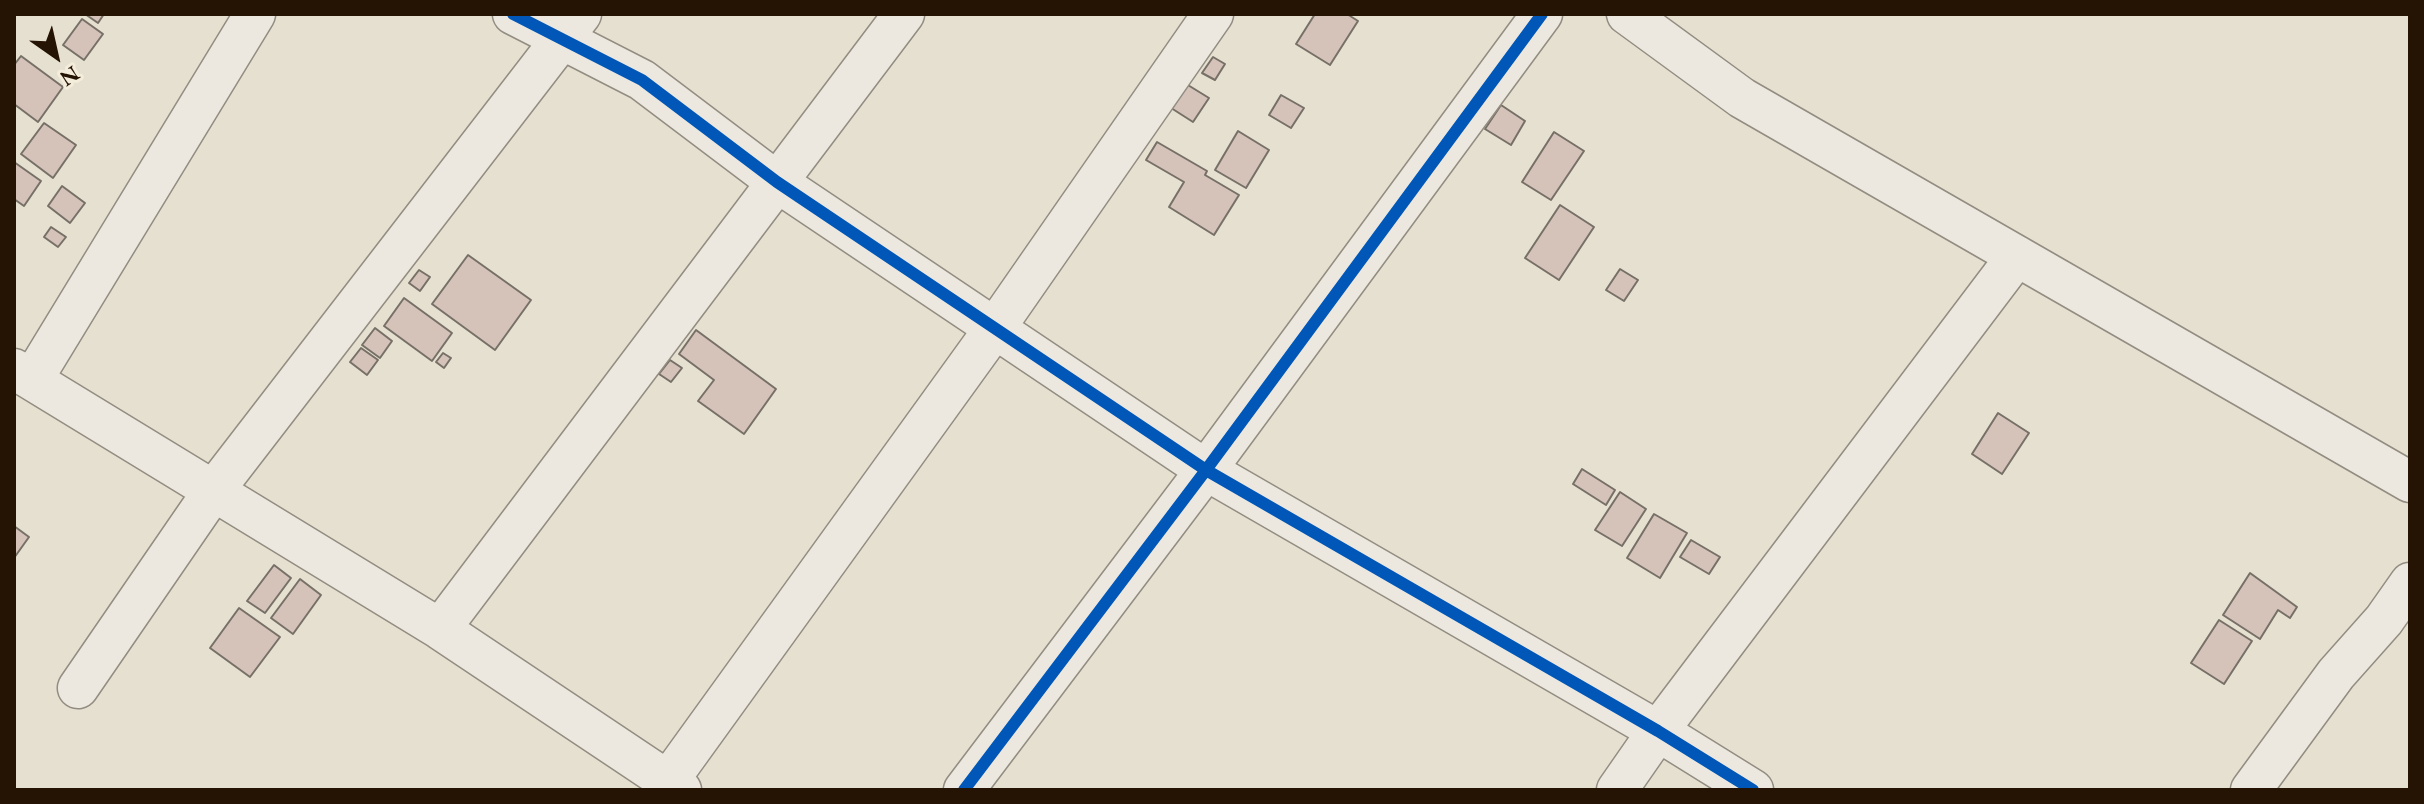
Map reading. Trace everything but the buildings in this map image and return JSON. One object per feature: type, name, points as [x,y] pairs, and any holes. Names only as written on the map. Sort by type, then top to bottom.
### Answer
[{"type":"street","points":[[255,14],[23,374],[440,629],[675,786],[1213,14]]},
{"type":"street","points":[[513,14],[571,27],[777,182],[1206,470],[1658,731],[1753,790]]},
{"type":"street","points":[[440,629],[904,14]]},
{"type":"street","points":[[964,790],[1206,470],[1542,14]]},
{"type":"street","points":[[1627,14],[1742,98],[2410,482]]},
{"type":"street","points":[[78,688],[214,490],[571,27]]},
{"type":"street","points":[[1617,790],[1658,731],[2017,256]]},
{"type":"street","points":[[2251,790],[2336,674],[2384,620],[2410,583]]},
{"type":"cycle path","points":[[513,14],[642,80],[777,182],[1206,470],[1658,731],[1753,790]]},
{"type":"cycle path","points":[[964,790],[1206,470],[1542,14]]}]
